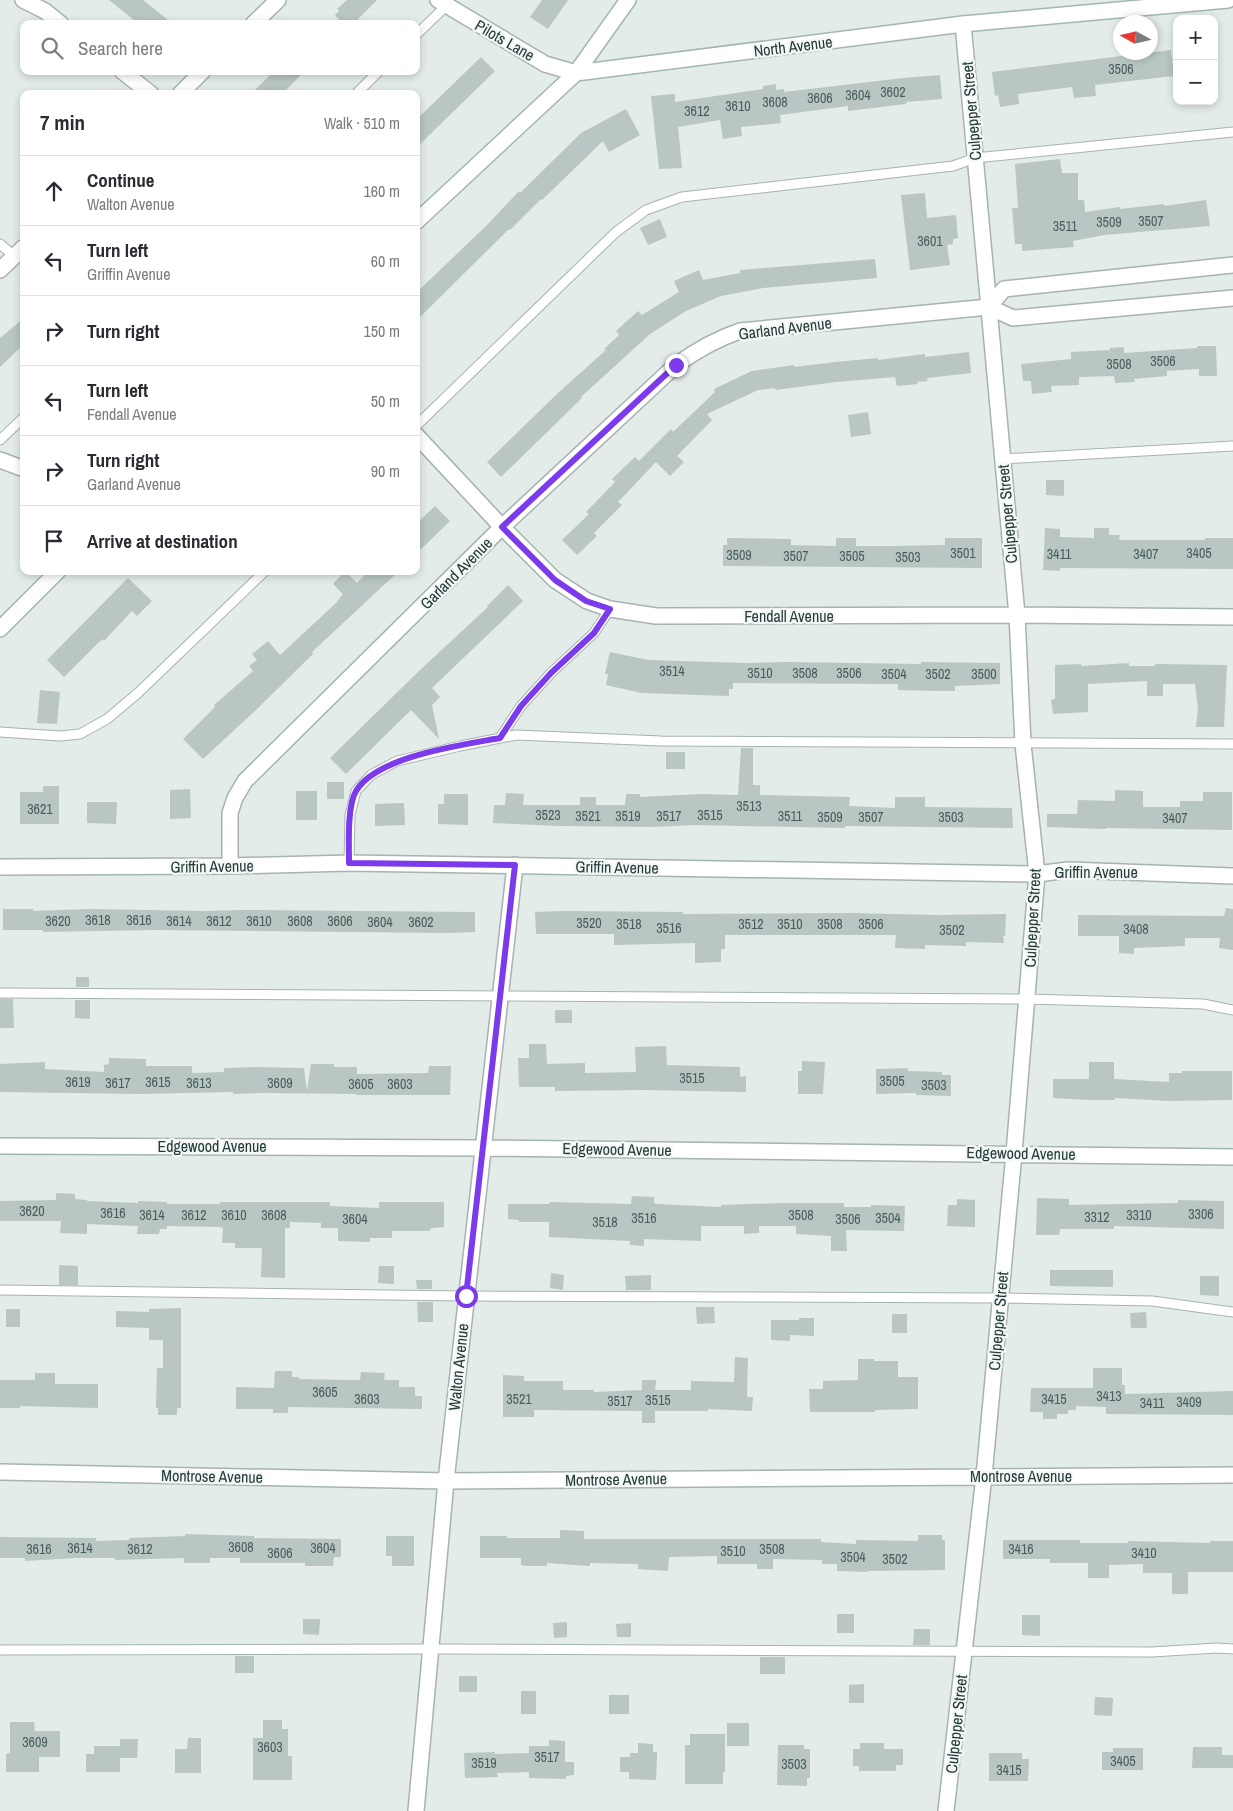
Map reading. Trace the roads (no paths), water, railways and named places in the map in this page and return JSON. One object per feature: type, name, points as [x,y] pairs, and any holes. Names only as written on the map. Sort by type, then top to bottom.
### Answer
[{"type":"street","points":[[23,0],[45,11],[56,20]]},
{"type":"street","points":[[257,20],[278,0]]},
{"type":"street","points":[[420,218],[576,73],[628,0]]},
{"type":"street","name":"North Avenue","points":[[576,73],[963,24],[1228,0]]},
{"type":"street","name":"Pilots Lane","points":[[442,3],[545,64],[576,73]]},
{"type":"street","name":"Culpepper Street","points":[[946,1811],[984,1476],[1014,1153],[1037,874],[1023,744],[1017,615],[963,24]]},
{"type":"street","points":[[127,75],[146,90]]},
{"type":"street","points":[[184,90],[199,75]]},
{"type":"street","points":[[0,270],[19,251]]},
{"type":"street","points":[[1233,265],[1004,289],[989,307],[1013,318],[1233,298]]},
{"type":"street","name":"Garland Avenue","points":[[230,866],[230,813],[235,798],[245,781],[502,527],[676,365],[698,349],[740,331],[989,307]]},
{"type":"street","name":"Fendall Avenue","points":[[420,439],[502,527],[555,580],[586,601],[610,609],[656,616],[1017,615],[1233,617]]},
{"type":"street","points":[[0,460],[20,468]]},
{"type":"street","points":[[0,629],[54,575]]},
{"type":"street","name":"Griffin Avenue","points":[[0,867],[230,866],[349,863],[1037,874],[1068,870],[1233,876]]},
{"type":"street","name":"Walton Avenue","points":[[416,1811],[446,1481],[515,865]]},
{"type":"street","name":"Edgewood Avenue","points":[[0,1146],[483,1148],[1233,1157]]},
{"type":"street","name":"Montrose Avenue","points":[[0,1472],[446,1481],[1233,1475]]},
{"type":"lane","points":[[420,30],[442,3]]},
{"type":"lane","points":[[360,90],[375,75]]},
{"type":"lane","points":[[420,422],[616,232],[646,210],[682,197],[953,166],[975,158],[1233,132]]},
{"type":"lane","points":[[0,244],[19,251]]},
{"type":"lane","points":[[0,440],[20,421]]},
{"type":"lane","points":[[1002,459],[1233,446]]},
{"type":"lane","points":[[0,732],[60,736],[80,734],[107,719],[138,694],[261,575]]},
{"type":"lane","points":[[500,738],[521,706],[551,673],[594,633],[610,609]]},
{"type":"lane","points":[[349,863],[350,815],[356,791],[371,775],[397,761],[516,735],[660,741],[1233,744]]},
{"type":"lane","points":[[0,993],[1027,999],[1194,1003],[1233,1010]]},
{"type":"lane","points":[[0,1290],[466,1296],[1000,1298],[1152,1301],[1233,1312]]},
{"type":"lane","points":[[0,1650],[431,1649],[1152,1652],[1217,1648],[1233,1649]]}]
